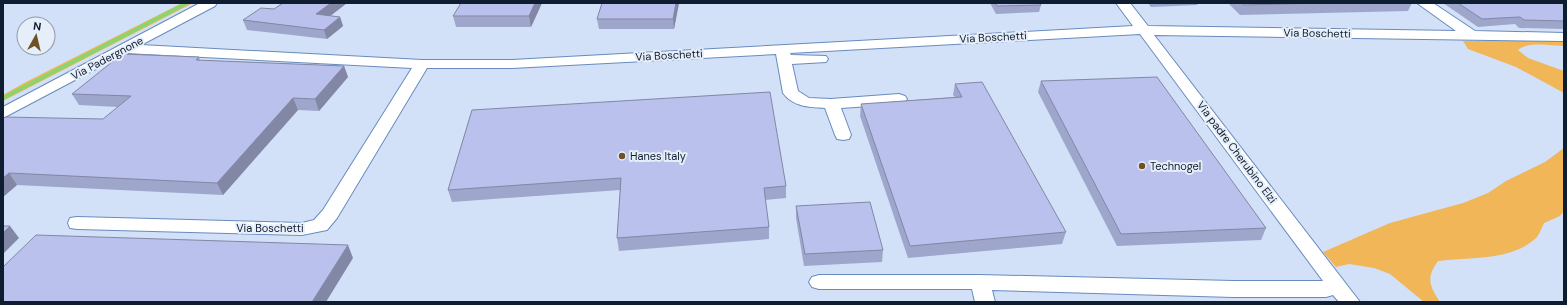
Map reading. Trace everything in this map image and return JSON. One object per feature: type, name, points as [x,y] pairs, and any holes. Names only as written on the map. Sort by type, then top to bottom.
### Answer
[{"type":"street","name":"Via Padergnone","points":[[3,113],[126,49],[210,3]]},
{"type":"street","name":"Via padre Cherubino Elzi","points":[[1123,3],[1350,302]]},
{"type":"street","points":[[1424,3],[1473,36]]},
{"type":"street","name":"Via Boschetti","points":[[126,49],[422,64],[512,64],[783,55],[1143,30],[1564,37]]},
{"type":"street","points":[[821,59],[783,55],[792,93],[805,102],[831,104],[899,99]]},
{"type":"street","name":"Via Boschetti","points":[[77,223],[302,229],[320,225],[330,214],[422,64]]},
{"type":"street","points":[[831,104],[843,135]]},
{"type":"street","points":[[819,282],[980,282],[1237,296],[1326,289],[1337,286]]},
{"type":"street","points":[[980,282],[985,302]]},
{"type":"shaded area","points":[[182,3],[193,3],[3,101],[3,95],[24,83]]},
{"type":"shaded area","points":[[1463,41],[1564,41],[1564,46],[1534,45],[1522,47],[1518,50],[1528,58],[1564,71],[1564,93],[1516,67],[1468,49]]},
{"type":"shaded area","points":[[1564,148],[1564,211],[1560,216],[1544,223],[1537,237],[1527,245],[1516,250],[1504,254],[1477,258],[1438,261],[1430,277],[1430,282],[1433,291],[1440,302],[1424,302],[1390,274],[1374,268],[1349,264],[1336,267],[1323,252],[1390,223],[1463,203],[1488,193],[1506,181],[1545,162]]},
{"type":"building","points":[[283,3],[331,3],[316,14],[340,17],[324,30],[243,20],[261,8],[274,9]]},
{"type":"building","points":[[461,3],[535,3],[529,16],[453,16]]},
{"type":"building","points":[[602,3],[676,3],[673,19],[597,19]]},
{"type":"building","points":[[995,3],[1040,3],[1041,5],[997,6]]},
{"type":"building","points":[[1242,3],[1323,3],[1243,5]]},
{"type":"building","points":[[1458,3],[1564,3],[1564,21],[1524,20],[1520,17],[1482,19]]},
{"type":"building","points":[[122,54],[199,57],[196,60],[344,66],[315,99],[293,98],[217,183],[9,173],[3,178],[3,119],[5,117],[103,119],[131,96],[72,94]]},
{"type":"building","name":"Technogel","points":[[1157,77],[1266,228],[1121,234],[1041,81]]},
{"type":"building","points":[[982,82],[1066,232],[910,246],[861,104],[962,97],[955,84]]},
{"type":"building","name":"Hanes Italy","points":[[770,92],[786,186],[764,188],[769,227],[617,238],[621,178],[448,190],[472,110]]},
{"type":"building","points":[[870,202],[883,250],[805,254],[796,206]]},
{"type":"building","points":[[3,226],[10,226],[3,233]]},
{"type":"building","points":[[36,235],[348,245],[312,302],[3,302],[3,267]]},
{"type":"waterway","points":[[3,98],[187,3]]},
{"type":"place","name":"Hanes Italy","points":[[622,156]]},
{"type":"place","name":"Technogel","points":[[1142,166]]}]
